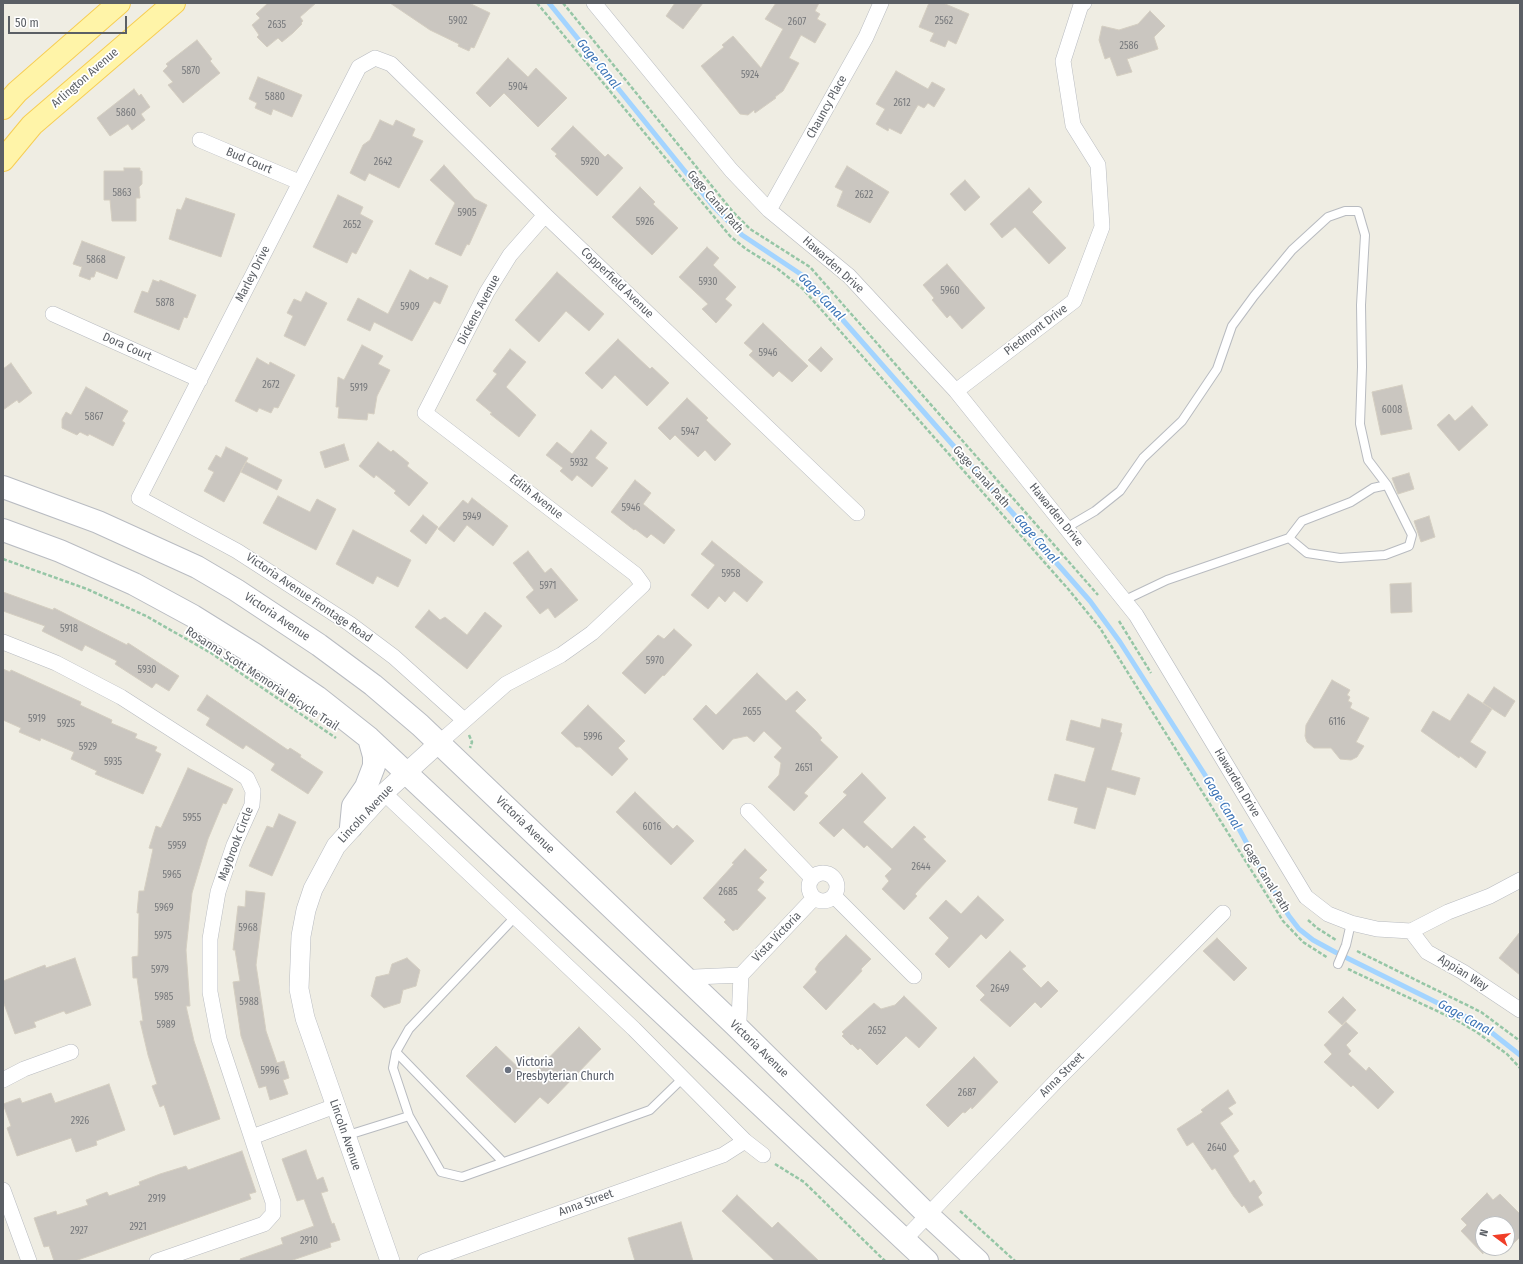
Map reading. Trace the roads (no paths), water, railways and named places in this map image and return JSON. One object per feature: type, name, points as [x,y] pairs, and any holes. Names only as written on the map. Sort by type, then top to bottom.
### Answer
[{"type":"main road","points":[[3,108],[17,92],[119,3]]},
{"type":"main road","name":"Arlington Avenue","points":[[3,160],[32,125],[174,3]]},
{"type":"main road","name":"Victoria Avenue","points":[[3,487],[98,522],[196,566],[236,590],[319,645],[373,686],[439,743],[735,1025],[927,1214],[978,1261]]},
{"type":"main road","points":[[3,530],[60,551],[121,578],[193,616],[305,688],[369,738],[927,1261]]},
{"type":"main road","points":[[351,827],[353,806],[366,787],[374,766],[374,756],[369,738]]},
{"type":"street","name":"Hawarden Drive","points":[[594,3],[731,170],[769,210],[849,276],[956,392],[1125,600],[1136,615],[1306,897],[1328,914],[1351,923],[1377,929],[1411,931]]},
{"type":"street","name":"Chauncy Place","points":[[769,210],[866,37],[882,3]]},
{"type":"street","name":"Piedmont Drive","points":[[956,392],[1074,301],[1102,227],[1098,165],[1073,125],[1063,61],[1081,5],[1084,3]]},
{"type":"street","name":"Marley Drive","points":[[139,498],[359,67],[375,58]]},
{"type":"street","name":"Copperfield Avenue","points":[[375,58],[391,64],[545,215],[857,513]]},
{"type":"street","name":"Bud Court","points":[[200,140],[299,182]]},
{"type":"street","name":"Dickens Avenue","points":[[426,413],[487,292],[510,255],[545,215]]},
{"type":"street","name":"Dora Court","points":[[54,314],[200,380]]},
{"type":"street","name":"Edith Avenue","points":[[426,413],[635,574],[643,585]]},
{"type":"street","name":"Victoria Avenue Frontage Road","points":[[139,498],[237,551],[338,616],[394,657],[464,720]]},
{"type":"street","name":"Lincoln Avenue","points":[[390,1261],[345,1136],[305,1018],[299,989],[299,962],[303,923],[313,889],[336,846],[351,827],[384,792],[506,684],[561,655],[592,633],[643,585]]},
{"type":"street","name":"Maybrook Circle","points":[[3,642],[56,663],[121,697],[247,778],[253,791],[252,805],[234,846],[218,892],[210,939],[210,992],[219,1039],[273,1202],[273,1214],[264,1224],[157,1261]]},
{"type":"street","points":[[384,792],[634,1030],[745,1141],[763,1155]]},
{"type":"street","points":[[748,811],[812,878]]},
{"type":"street","points":[[822,872],[833,876],[838,886],[835,897],[824,903],[813,899],[808,889],[812,878],[822,872]]},
{"type":"street","points":[[1411,931],[1448,912],[1490,896],[1520,880]]},
{"type":"street","points":[[835,897],[914,976]]},
{"type":"street","name":"Vista Victoria","points":[[741,975],[813,899]]},
{"type":"street","name":"Anna Street","points":[[904,1240],[927,1214],[1059,1078],[1223,913]]},
{"type":"street","name":"Appian Way","points":[[1411,931],[1427,952],[1463,972],[1520,1010]]},
{"type":"street","points":[[688,981],[695,977],[741,975],[739,1020],[735,1025]]},
{"type":"street","points":[[3,1080],[24,1069],[71,1052]]},
{"type":"street","points":[[252,1137],[335,1106]]},
{"type":"street","name":"Anna Street","points":[[426,1261],[723,1155],[745,1141]]},
{"type":"street","points":[[3,1190],[29,1261]]},
{"type":"lane","points":[[1066,528],[1095,510],[1120,491],[1143,458],[1182,421],[1217,368],[1232,326],[1254,296],[1292,250],[1328,217],[1344,211],[1358,211],[1365,234],[1361,305],[1362,368],[1360,424],[1368,460],[1387,485],[1412,535],[1409,546],[1385,555],[1340,558],[1307,553],[1289,538]]},
{"type":"lane","points":[[1125,600],[1167,580],[1289,538],[1302,521],[1350,502],[1373,488],[1387,485]]},
{"type":"lane","points":[[515,917],[409,1029],[396,1052],[392,1068],[409,1116],[441,1172],[462,1177],[650,1110],[683,1078]]},
{"type":"lane","points":[[1338,964],[1345,948],[1351,923]]},
{"type":"lane","points":[[396,1052],[503,1162]]},
{"type":"lane","points":[[345,1136],[409,1116]]},
{"type":"waterway","name":"Gage Canal","points":[[549,3],[713,206],[742,235],[805,277],[1090,601],[1120,642],[1237,825],[1259,866],[1289,916],[1299,929],[1313,940],[1335,952],[1482,1025],[1520,1055]]},
{"type":"place","name":"Victoria Presbyterian Church","points":[[508,1070]]}]
